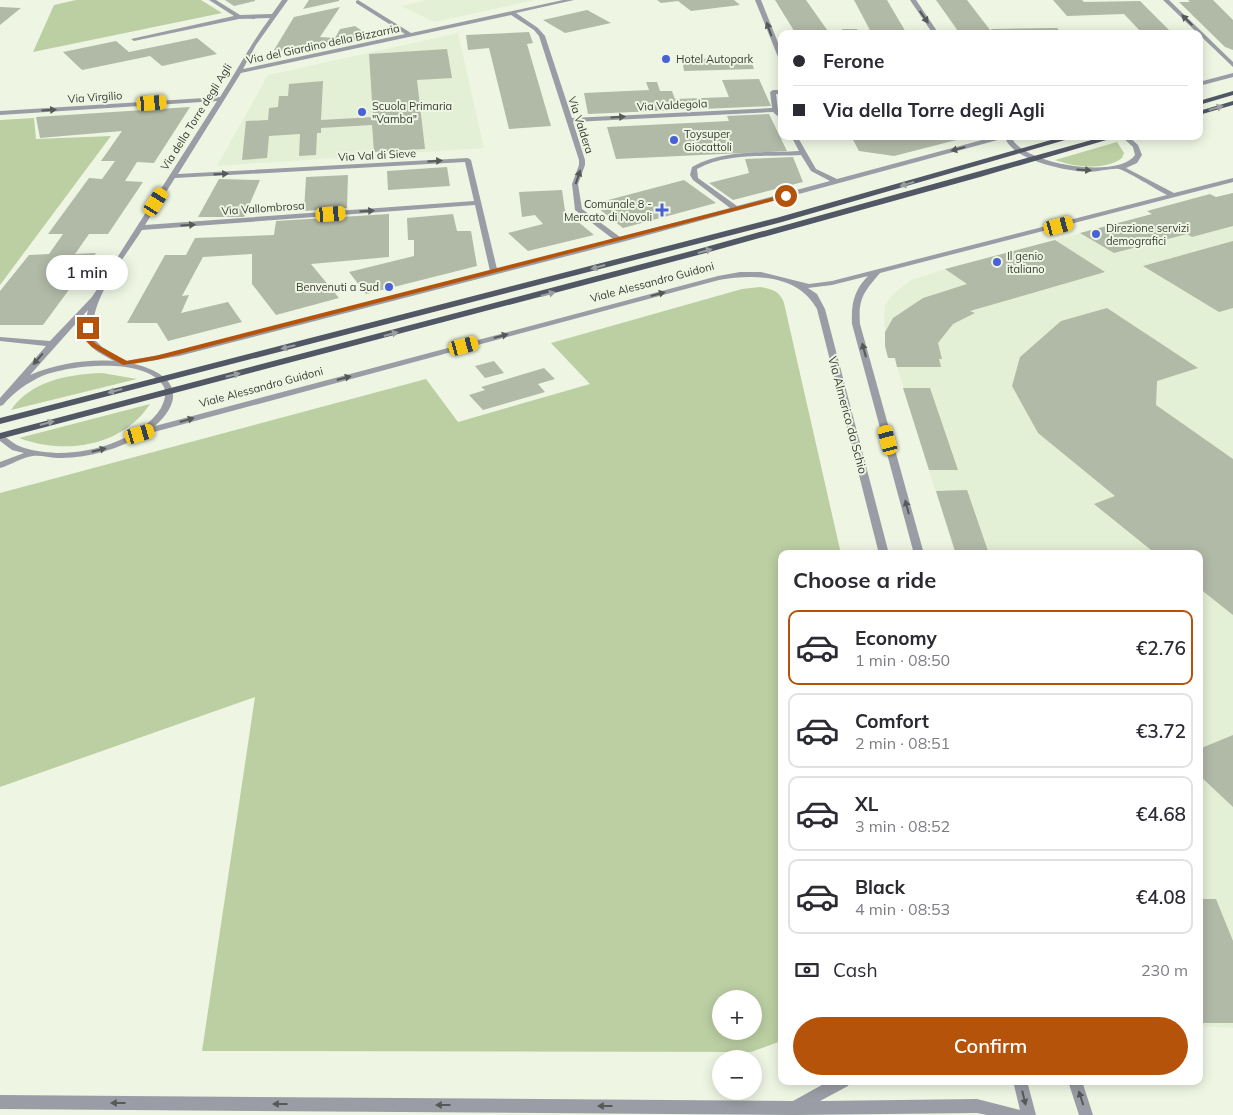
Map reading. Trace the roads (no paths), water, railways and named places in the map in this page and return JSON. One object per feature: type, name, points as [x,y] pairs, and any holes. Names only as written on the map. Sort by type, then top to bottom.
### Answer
[{"type":"main road","points":[[1203,102],[1233,93]]},
{"type":"main road","points":[[1203,112],[1233,103]]},
{"type":"main road","points":[[0,421],[779,220],[1062,140]]},
{"type":"main road","name":"Viale Alessandro Guidoni","points":[[0,436],[567,289],[1102,140]]},
{"type":"street","points":[[212,0],[239,16]]},
{"type":"street","name":"Via della Torre degli Agli","points":[[14,389],[52,344],[95,298],[239,72],[251,48],[285,0]]},
{"type":"street","name":"Via del Giardino della Bizzarria","points":[[365,0],[358,2],[410,35]]},
{"type":"street","name":"Via del Giardino della Bizzarria","points":[[239,72],[571,0]]},
{"type":"street","points":[[758,0],[778,49]]},
{"type":"street","points":[[913,0],[933,30]]},
{"type":"street","points":[[1166,0],[1197,30]]},
{"type":"street","name":"Via Valdera","points":[[512,13],[540,33],[582,160],[575,184],[579,210],[619,240]]},
{"type":"street","points":[[134,39],[239,16],[273,16]]},
{"type":"street","points":[[1203,36],[1233,65]]},
{"type":"street","points":[[1203,83],[1233,75]]},
{"type":"street","points":[[778,92],[773,92],[775,110],[778,114]]},
{"type":"street","name":"Via Virgilio","points":[[0,113],[221,99]]},
{"type":"street","name":"Via Valdegola","points":[[569,120],[775,110]]},
{"type":"street","points":[[796,140],[813,170],[837,182]]},
{"type":"street","points":[[0,394],[38,376],[67,366],[97,362],[126,363],[176,354],[619,240],[992,140]]},
{"type":"street","points":[[1010,140],[1021,152],[1037,159],[1050,164],[1084,170],[1122,168],[1135,162],[1138,156],[1135,147],[1128,140]]},
{"type":"street","points":[[736,209],[695,179],[693,175],[694,168],[704,162],[720,157],[804,153]]},
{"type":"street","name":"Via Val di Sieve","points":[[172,176],[468,160],[494,272]]},
{"type":"street","points":[[1122,168],[1174,196]]},
{"type":"street","name":"Viale Alessandro Guidoni","points":[[0,436],[16,448],[33,453],[58,455],[93,451],[118,444],[140,434],[725,276],[760,274],[798,284],[832,283],[1233,180]]},
{"type":"street","name":"Via Vallombrosa","points":[[139,228],[479,203]]},
{"type":"street","points":[[879,271],[866,283],[857,296],[854,305],[856,324],[918,550]]},
{"type":"street","name":"Via Almerico da Schio","points":[[798,284],[814,296],[821,309],[883,550]]},
{"type":"street","name":"Via della Torre degli Agli","points":[[95,298],[87,333],[88,340],[101,351],[126,363]]},
{"type":"street","points":[[0,339],[52,344]]},
{"type":"street","points":[[126,363],[147,369],[162,379],[169,392]]},
{"type":"street","points":[[0,403],[14,389]]},
{"type":"street","name":"Viale Alessandro Guidoni","points":[[140,434],[160,417],[166,408],[169,392]]},
{"type":"street","name":"Viale Alessandro Guidoni","points":[[0,465],[33,453]]},
{"type":"street","points":[[794,1108],[836,1085]]},
{"type":"street","points":[[1021,1085],[1028,1115]]},
{"type":"street","points":[[1076,1085],[1086,1115]]},
{"type":"street","points":[[0,1102],[794,1108],[977,1106],[1017,1115]]},
{"type":"place","name":"Hotel Autopark","points":[[666,59]]},
{"type":"place","name":"Scuola Primaria \"Vamba\"","points":[[362,112]]},
{"type":"place","name":"Toysuper Giocattoli","points":[[674,140]]},
{"type":"place","name":"Comunale 8 - Mercato di Novoli","points":[[662,210]]},
{"type":"place","name":"Direzione servizi demografici","points":[[1096,234]]},
{"type":"place","name":"Il genio italiano","points":[[997,262]]},
{"type":"place","name":"Benvenuti a Sud","points":[[389,287]]}]
